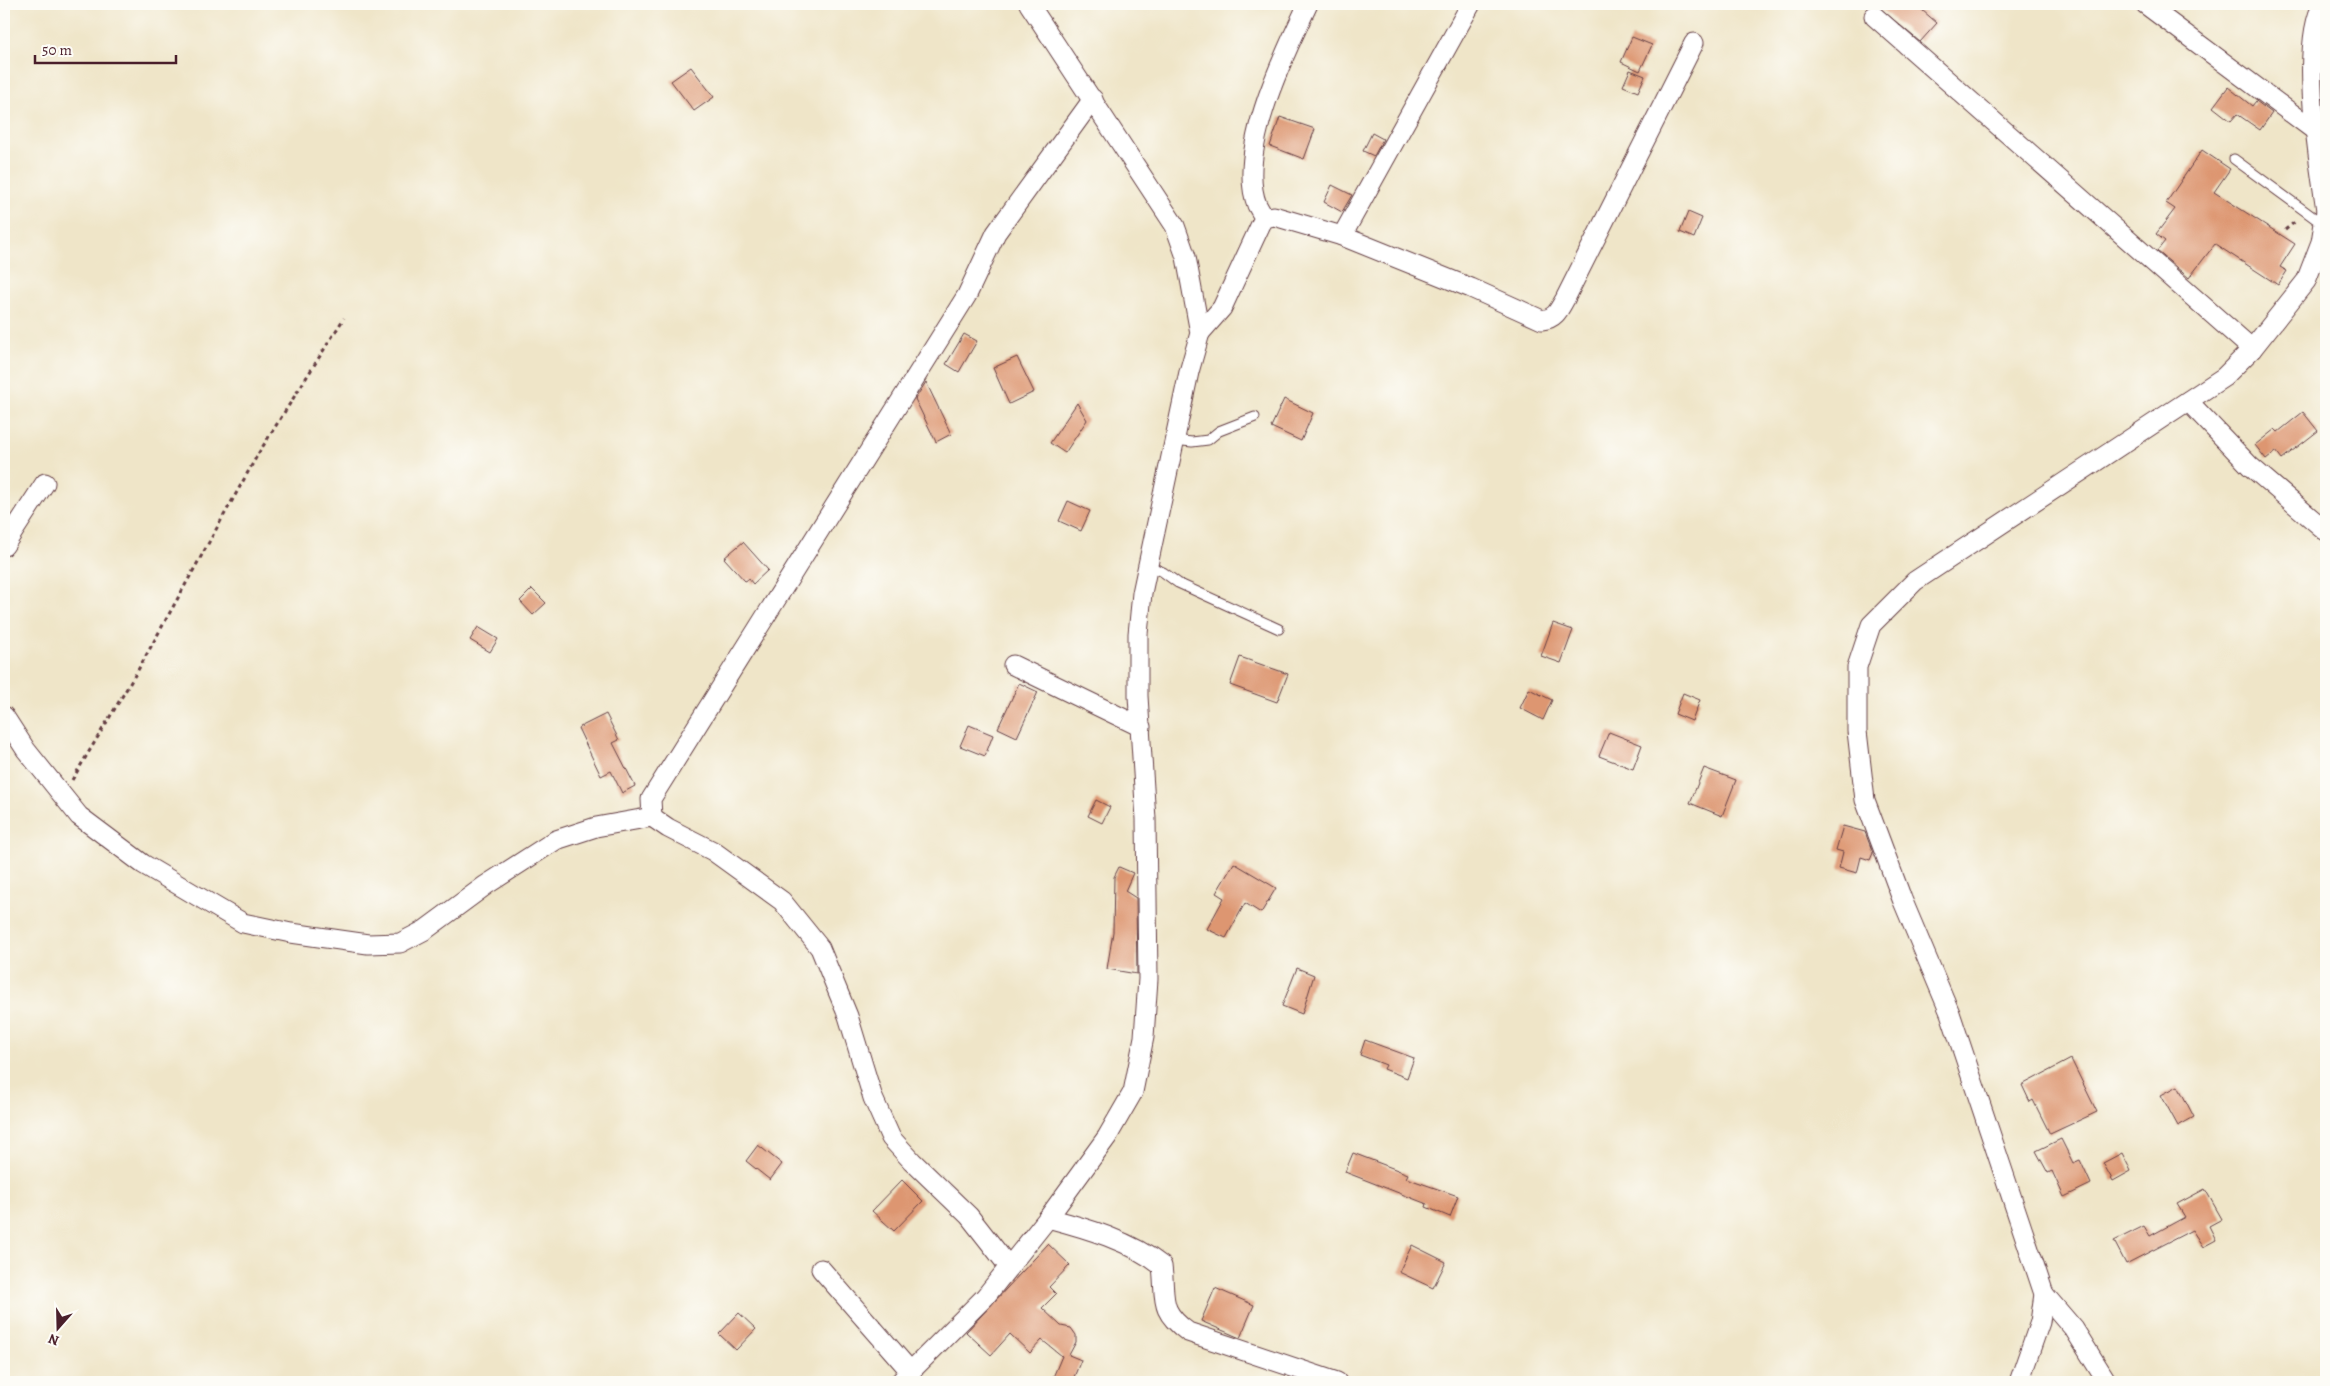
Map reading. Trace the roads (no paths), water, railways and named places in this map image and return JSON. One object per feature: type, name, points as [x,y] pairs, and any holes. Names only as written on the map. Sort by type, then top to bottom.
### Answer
[{"type":"street","points":[[1029,4],[1176,226],[1186,257],[1200,333]]},
{"type":"street","points":[[1265,218],[1257,204],[1252,174],[1256,133],[1288,47],[1308,4]]},
{"type":"street","points":[[1342,236],[1471,4]]},
{"type":"street","points":[[2145,4],[2314,130]]},
{"type":"street","points":[[2107,1382],[2074,1329],[2044,1294],[1950,1013],[1902,899],[1865,800],[1857,731],[1856,666],[1871,625],[1915,581],[2224,378],[2252,349],[2306,282],[2321,242],[2325,215],[2314,130],[2313,42],[2323,4]]},
{"type":"street","points":[[1874,16],[2252,349]]},
{"type":"street","points":[[1265,218],[1274,216],[1286,218],[1342,236],[1471,288],[1542,320],[1550,320],[1557,314],[1566,300],[1694,43]]},
{"type":"street","points":[[652,817],[651,799],[781,594],[966,295],[996,233],[1093,99]]},
{"type":"street","points":[[821,1269],[906,1377],[985,1297],[1009,1267],[1107,1138],[1133,1092],[1144,1037],[1148,979],[1146,818],[1142,727],[1138,696],[1138,634],[1142,593],[1189,372],[1200,333],[1222,308],[1265,218]]},
{"type":"street","points":[[2188,401],[2250,466],[2326,531]]},
{"type":"street","points":[[4,546],[45,484]]},
{"type":"street","points":[[1013,665],[1142,727]]},
{"type":"street","points":[[4,716],[26,750],[78,816],[143,864],[243,923],[292,933],[368,944],[400,943],[425,930],[486,885],[556,840],[596,827],[652,817],[668,828],[713,852],[782,900],[820,948],[848,1016],[873,1098],[891,1138],[912,1162],[969,1216],[1009,1267]]},
{"type":"street","points":[[1048,1218],[1082,1227],[1151,1257],[1162,1266],[1166,1310],[1175,1322],[1188,1332],[1337,1382]]},
{"type":"street","points":[[2018,1382],[2040,1322],[2044,1294]]},
{"type":"lane","points":[[2234,159],[2325,215]]},
{"type":"lane","points":[[1174,440],[1192,442],[1208,440],[1220,431],[1255,417]]},
{"type":"lane","points":[[1147,565],[1163,572],[1178,584],[1279,629]]}]
